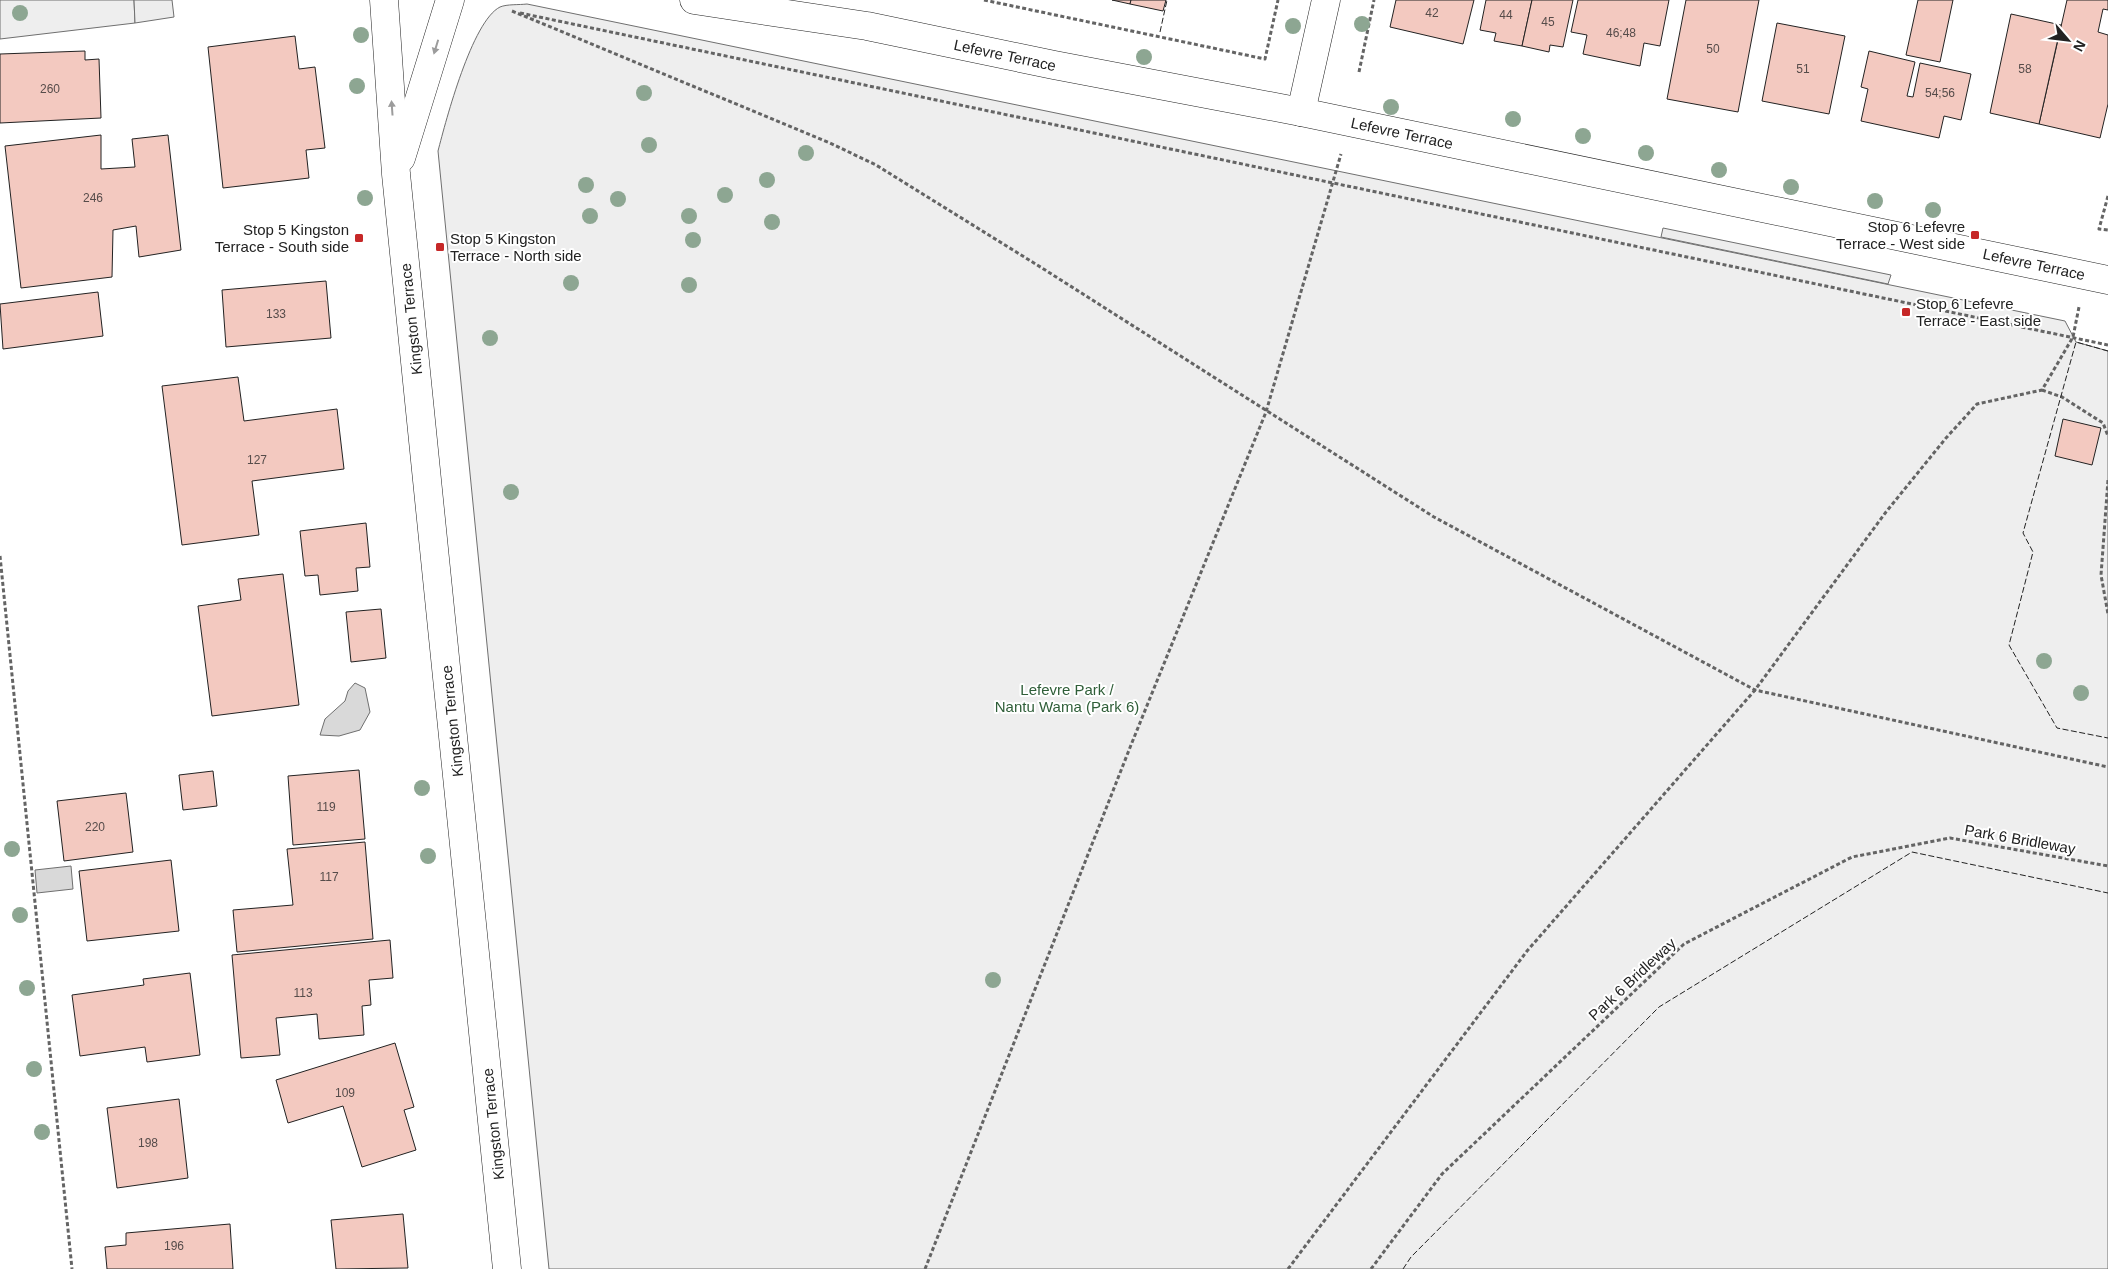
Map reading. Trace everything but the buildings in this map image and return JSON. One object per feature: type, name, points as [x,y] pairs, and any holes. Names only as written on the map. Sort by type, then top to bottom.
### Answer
[{"type":"street","name":"Kingston Terrace","points":[[384,0],[396,174],[507,1269]]},
{"type":"street","name":"Kingston Terrace","points":[[396,174],[450,0]]},
{"type":"street","name":"Lefevre Terrace","points":[[694,0],[867,26],[1054,65],[1351,122],[2108,280]]},
{"type":"street","points":[[1301,112],[1326,0]]},
{"type":"path","points":[[984,0],[1265,60],[1278,0]]},
{"type":"path","points":[[1359,72],[1374,0]]},
{"type":"path","points":[[2108,345],[512,12],[812,136],[876,165],[1434,517],[1755,690],[2108,767]]},
{"type":"path","points":[[925,1269],[1124,763],[1266,412],[1351,122]]},
{"type":"path","points":[[2108,196],[2099,229],[2108,230]]},
{"type":"path","points":[[2042,390],[2073,338]]},
{"type":"path","points":[[1288,1269],[1527,951],[1755,690],[1886,512],[1946,438],[1978,404],[2042,390],[2062,397],[2103,423],[2108,436]]},
{"type":"path","points":[[2108,480],[2101,574],[2108,614]]},
{"type":"path","points":[[0,556],[72,1269]]},
{"type":"path","name":"Park 6 Bridleway","points":[[1371,1269],[1442,1174],[1684,944],[1852,857],[1950,838],[2108,866]]},
{"type":"green space","points":[[0,0],[134,0],[135,23],[0,39]]},
{"type":"green space","name":"Lefevre Park / Nantu Wama (Park 6)","points":[[527,4],[2065,321],[2076,342],[2108,351],[2108,1269],[549,1269],[438,151],[462,73],[480,31],[490,16],[500,7]]},
{"type":"shaded area","points":[[134,0],[172,0],[174,17],[135,23]]},
{"type":"shaded area","points":[[1663,228],[1891,275],[1888,284],[1661,237]]},
{"type":"shaded area","points":[[355,683],[365,688],[370,712],[360,730],[339,736],[320,735],[325,719],[345,701],[348,691]]},
{"type":"shaded area","points":[[71,866],[73,889],[37,893],[35,870]]},
{"type":"fence","points":[[1160,32],[1167,0]]},
{"type":"fence","points":[[2108,351],[2076,342],[2023,533],[2033,552],[2009,645],[2057,728],[2108,738]]},
{"type":"fence","points":[[1403,1269],[1411,1257],[1659,1007],[1912,852],[2108,893]]},
{"type":"place","name":"Stop 6 Lefevre Terrace - West side","points":[[1975,235]]},
{"type":"place","name":"Stop 5 Kingston Terrace - South side","points":[[359,238]]},
{"type":"place","name":"Stop 5 Kingston Terrace - North side","points":[[440,247]]},
{"type":"place","name":"Stop 6 Lefevre Terrace - East side","points":[[1906,312]]}]
